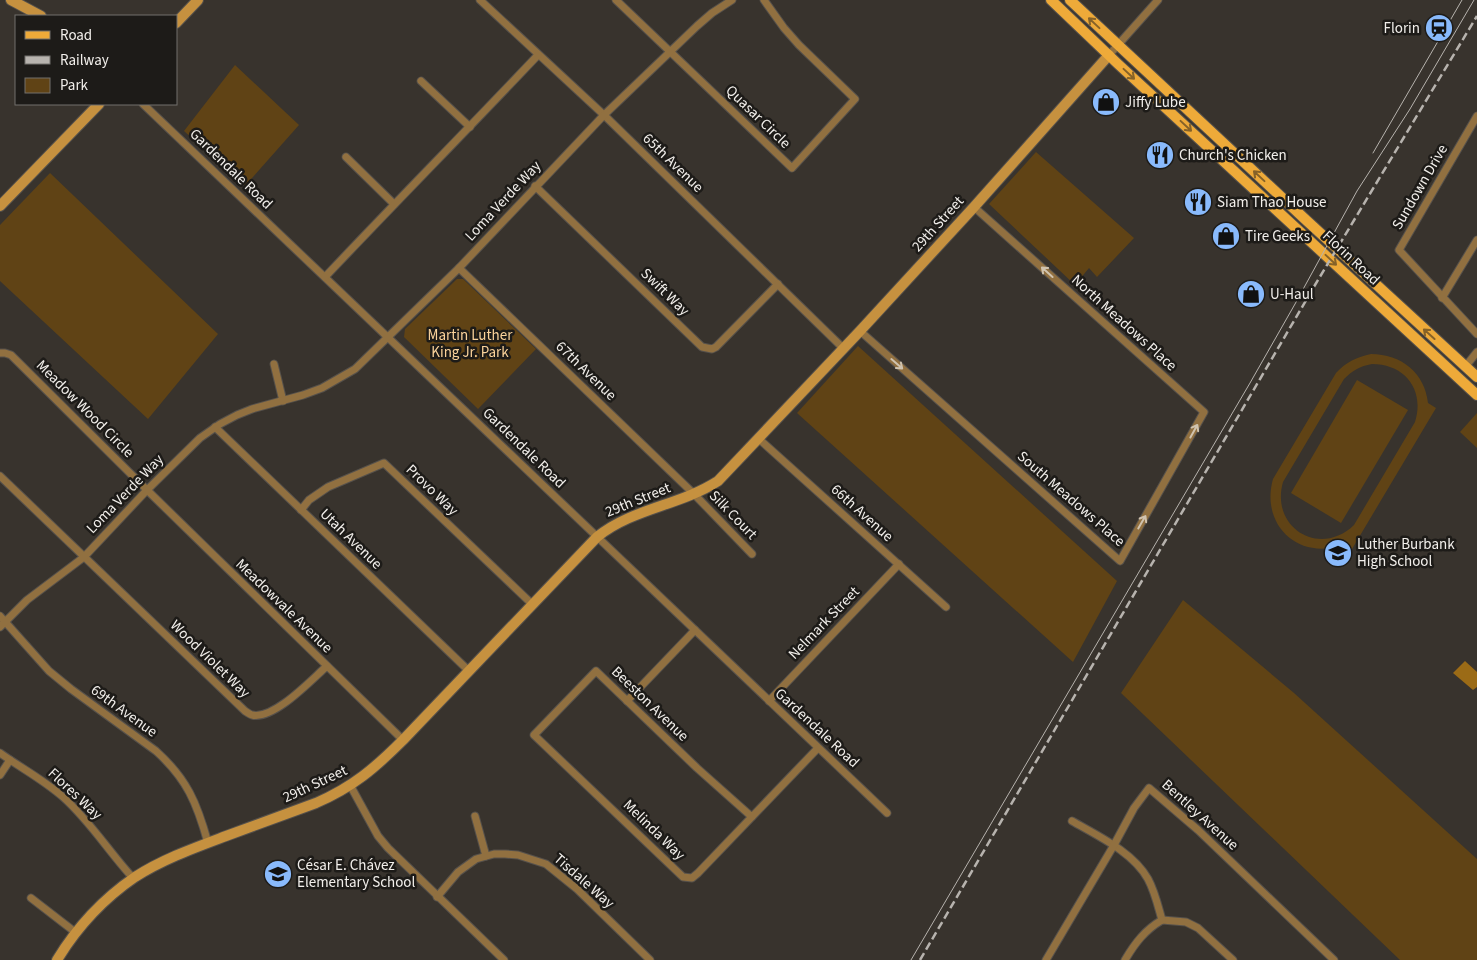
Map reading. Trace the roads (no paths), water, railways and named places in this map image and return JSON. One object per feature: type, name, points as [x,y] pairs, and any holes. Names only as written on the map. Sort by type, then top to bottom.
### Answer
[{"type":"main road","name":"Florin Road","points":[[1051,0],[1108,55],[1477,395]]},
{"type":"main road","name":"Florin Road","points":[[1070,0],[1477,377]]},
{"type":"main road","points":[[1445,366],[1466,367]]},
{"type":"street","points":[[11,0],[39,15]]},
{"type":"street","points":[[178,21],[198,0]]},
{"type":"street","name":"65th Avenue","points":[[480,0],[604,115],[844,348]]},
{"type":"street","points":[[616,0],[671,52]]},
{"type":"street","name":"Loma Verde Way","points":[[2,622],[27,600],[84,557],[186,451],[215,427],[252,409],[303,395],[338,380],[355,369],[459,268],[604,115],[697,26],[732,0]]},
{"type":"street","name":"Quasar Circle","points":[[671,52],[792,168],[855,99],[799,45],[764,0]]},
{"type":"street","points":[[1108,55],[1158,0]]},
{"type":"street","points":[[325,277],[538,55]]},
{"type":"street","name":"29th Street","points":[[57,960],[76,932],[102,904],[133,878],[159,863],[332,796],[371,771],[403,740],[596,537],[622,520],[694,494],[718,481],[974,207],[1108,55]]},
{"type":"street","points":[[421,81],[470,126]]},
{"type":"street","points":[[0,206],[98,105]]},
{"type":"street","name":"Gardendale Road","points":[[144,105],[887,812]]},
{"type":"street","name":"Sundown Drive","points":[[1477,116],[1399,250],[1477,334]]},
{"type":"street","points":[[346,157],[394,204]]},
{"type":"street","name":"Swift Way","points":[[535,186],[702,347],[707,349],[716,347],[778,284]]},
{"type":"street","name":"North Meadows Place","points":[[974,207],[1204,412],[1170,473]]},
{"type":"street","points":[[1442,298],[1477,240]]},
{"type":"street","name":"67th Avenue","points":[[459,268],[694,494]]},
{"type":"street","name":"South Meadows Place","points":[[860,331],[1120,561],[1170,473]]},
{"type":"street","points":[[1466,367],[1477,352]]},
{"type":"street","name":"Meadow Wood Circle","points":[[0,353],[12,355],[147,490]]},
{"type":"street","points":[[274,364],[283,401]]},
{"type":"street","name":"Utah Avenue","points":[[215,427],[469,671]]},
{"type":"street","name":"66th Avenue","points":[[759,439],[946,607]]},
{"type":"street","name":"Provo Way","points":[[300,510],[328,487],[384,463],[532,604]]},
{"type":"street","points":[[0,476],[84,557]]},
{"type":"street","name":"Meadowvale Avenue","points":[[147,490],[403,740]]},
{"type":"street","name":"Silk Court","points":[[694,494],[752,554]]},
{"type":"street","name":"Wood Violet Way","points":[[84,557],[251,715],[265,714],[290,700],[327,666]]},
{"type":"street","name":"Nelmark Street","points":[[769,701],[899,564]]},
{"type":"street","name":"69th Avenue","points":[[2,622],[49,671],[167,761],[187,787],[195,802],[208,843]]},
{"type":"street","points":[[627,701],[694,630]]},
{"type":"street","name":"Beeston Avenue","points":[[534,734],[596,670],[697,768],[752,817]]},
{"type":"street","name":"Melinda Way","points":[[534,734],[683,877],[692,878],[818,748]]},
{"type":"street","name":"Flores Way","points":[[0,753],[48,784],[79,812],[133,878]]},
{"type":"street","points":[[0,775],[10,760]]},
{"type":"street","points":[[350,785],[378,836],[388,848],[504,960]]},
{"type":"street","name":"Bentley Avenue","points":[[1046,960],[1134,808],[1149,788],[1198,830],[1334,960]]},
{"type":"street","points":[[475,816],[486,856]]},
{"type":"street","points":[[1072,821],[1114,845],[1137,864],[1148,879],[1157,899],[1162,920]]},
{"type":"street","name":"Tisdale Way","points":[[437,897],[458,872],[476,859],[494,854],[511,854],[546,864],[577,889],[646,959]]},
{"type":"street","points":[[31,898],[76,932]]},
{"type":"street","points":[[1125,960],[1138,939],[1152,926],[1162,920],[1186,922],[1192,925],[1233,960]]},
{"type":"tram line","points":[[1373,153],[1462,0]]},
{"type":"tram line","points":[[911,960],[1250,383],[1357,191],[1410,109],[1474,0]]},
{"type":"railway","points":[[920,960],[1315,285],[1477,16]]},
{"type":"place","name":"Florin","points":[[1439,28]]},
{"type":"place","name":"Jiffy Lube","points":[[1106,102]]},
{"type":"place","name":"Church's Chicken","points":[[1160,155]]},
{"type":"place","name":"Siam Thao House","points":[[1198,202]]},
{"type":"place","name":"Tire Geeks","points":[[1226,236]]},
{"type":"place","name":"U-Haul","points":[[1251,294]]},
{"type":"place","name":"Luther Burbank High School","points":[[1338,553]]},
{"type":"place","name":"César E. Chávez Elementary School","points":[[278,874]]},
{"type":"park label","name":"Martin Luther King Jr. Park","points":[[470,344]]}]
